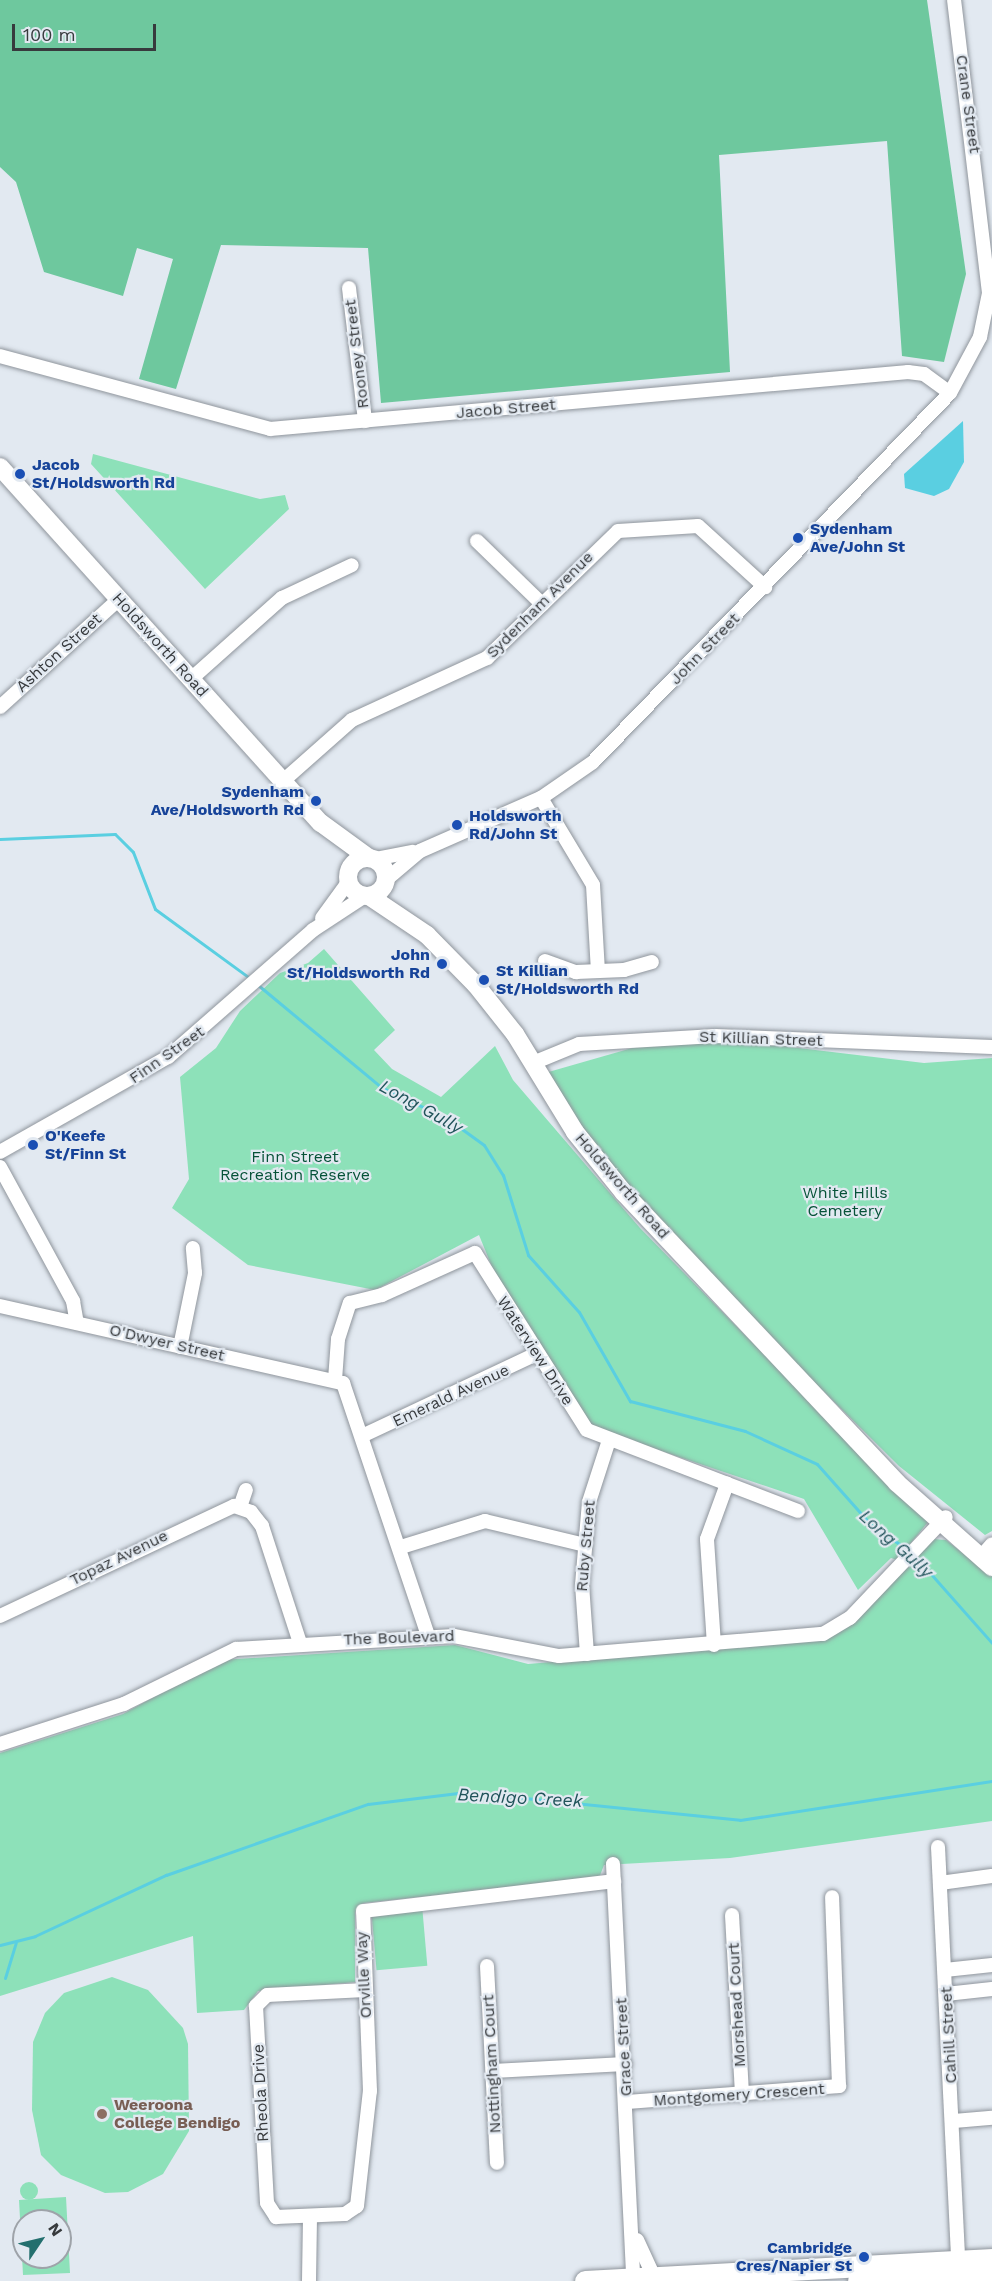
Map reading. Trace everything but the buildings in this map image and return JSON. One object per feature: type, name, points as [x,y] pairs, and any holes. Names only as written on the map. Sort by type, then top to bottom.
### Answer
[{"type":"highway","points":[[585,2281],[982,2264]]},
{"type":"highway","points":[[858,2281],[982,2264]]},
{"type":"highway","points":[[696,2275],[781,2281]]},
{"type":"main road","name":"Holdsworth Road","points":[[0,467],[321,823],[372,859],[427,935],[495,1008],[533,1063],[575,1132],[613,1182],[838,1420],[943,1520],[988,1555]]},
{"type":"main road","name":"Holdsworth Road","points":[[321,823],[349,878],[367,896],[427,935]]},
{"type":"main road","points":[[349,878],[353,864],[372,859]]},
{"type":"main road","points":[[367,896],[386,880]]},
{"type":"street","name":"Crane Street","points":[[954,0],[988,261],[989,293],[986,339]]},
{"type":"street","name":"Rooney Street","points":[[349,288],[365,421]]},
{"type":"street","points":[[950,393],[986,339]]},
{"type":"street","name":"Jacob Street","points":[[0,356],[238,424],[270,429],[908,372],[924,374],[950,393]]},
{"type":"street","name":"John Street","points":[[372,859],[420,851],[541,798],[606,750],[950,393]]},
{"type":"street","name":"Sydenham Avenue","points":[[283,781],[351,720],[488,658],[618,531],[690,524],[715,536],[765,587]]},
{"type":"street","points":[[477,541],[542,604]]},
{"type":"street","points":[[191,679],[282,598],[352,565]]},
{"type":"street","name":"Ashton Street","points":[[0,707],[119,599]]},
{"type":"street","points":[[541,798],[593,885],[598,971]]},
{"type":"street","name":"John Street","points":[[386,880],[420,851]]},
{"type":"street","name":"Finn Street","points":[[313,930],[349,878]]},
{"type":"street","name":"Finn Street","points":[[0,1152],[158,1064],[251,987],[313,930],[367,896]]},
{"type":"street","points":[[545,961],[568,971],[598,971],[652,962]]},
{"type":"street","name":"St Killian Street","points":[[533,1063],[579,1044],[715,1036],[992,1047]]},
{"type":"street","points":[[0,1167],[73,1301],[77,1323]]},
{"type":"street","points":[[180,1347],[195,1273],[193,1248]]},
{"type":"street","name":"Waterview Drive","points":[[335,1380],[338,1339],[351,1303],[382,1295],[471,1253],[484,1259],[501,1301],[584,1427],[609,1440],[798,1511]]},
{"type":"street","name":"O'Dwyer Street","points":[[0,1306],[335,1380]]},
{"type":"street","name":"Emerald Avenue","points":[[364,1435],[536,1354]]},
{"type":"street","points":[[335,1380],[350,1391],[428,1636]]},
{"type":"street","name":"Ruby Street","points":[[587,1654],[585,1545],[591,1490],[609,1440]]},
{"type":"street","points":[[714,1645],[707,1539],[727,1484]]},
{"type":"street","points":[[246,1490],[240,1507],[262,1526],[300,1643]]},
{"type":"street","name":"Topaz Avenue","points":[[0,1616],[217,1509],[240,1507]]},
{"type":"street","name":"The Boulevard","points":[[0,1744],[124,1704],[219,1653],[300,1643],[428,1636],[475,1639],[532,1654],[587,1654],[714,1645],[829,1632],[850,1618],[943,1520]]},
{"type":"street","points":[[401,1547],[485,1521],[585,1545]]},
{"type":"street","name":"Cahill Street","points":[[938,1847],[960,2223],[982,2264]]},
{"type":"street","name":"Grace Street","points":[[613,1864],[635,2229],[641,2279]]},
{"type":"street","points":[[940,1883],[992,1876]]},
{"type":"street","name":"Orville Way","points":[[310,2217],[349,2213],[358,2201],[370,2091],[361,1920],[370,1907],[614,1881]]},
{"type":"street","name":"Montgomery Crescent","points":[[627,2102],[830,2090],[842,2082],[832,1897]]},
{"type":"street","name":"Morshead Court","points":[[732,1915],[742,2095]]},
{"type":"street","points":[[945,1970],[992,1965]]},
{"type":"street","name":"Nottingham Court","points":[[487,1966],[497,2163]]},
{"type":"street","name":"Rheola Drive","points":[[310,2217],[276,2217],[268,2208],[256,2006],[267,1995],[365,1989]]},
{"type":"street","points":[[946,1994],[992,1989]]},
{"type":"street","points":[[493,2071],[625,2064]]},
{"type":"street","points":[[954,2121],[992,2118]]},
{"type":"street","points":[[309,2281],[312,2258],[310,2217]]},
{"type":"street","name":"Cahill Street","points":[[960,2223],[982,2264]]},
{"type":"street","name":"Grace Street","points":[[635,2229],[641,2279]]},
{"type":"street","points":[[312,2258],[319,2281]]},
{"type":"green space","points":[[0,0],[927,0],[966,274],[944,362],[902,356],[887,141],[719,155],[730,372],[381,403],[368,248],[221,245],[176,389],[139,379],[173,259],[137,248],[123,296],[44,272],[16,182],[0,167]]},
{"type":"green space","points":[[93,454],[260,499],[285,495],[289,509],[205,589],[91,464]]},
{"type":"green space","name":"Finn Street Recreation Reserve","points":[[324,949],[395,1030],[374,1050],[392,1069],[441,1097],[495,1046],[513,1080],[640,1228],[928,1522],[897,1560],[891,1558],[858,1590],[804,1499],[593,1428],[505,1299],[479,1235],[375,1290],[248,1265],[172,1208],[189,1179],[180,1077],[216,1048],[240,1011],[280,973],[308,963]]},
{"type":"green space","name":"White Hills Cemetery","points":[[660,1040],[782,1046],[924,1063],[992,1058],[992,1531],[985,1535],[899,1466],[795,1363],[596,1153],[545,1073]]},
{"type":"green space","points":[[933,1539],[946,1540],[992,1576],[992,1821],[730,1858],[604,1865],[599,1878],[363,1903],[355,1912],[355,1982],[258,1991],[244,2010],[197,2013],[193,1936],[0,1996],[0,1753],[123,1714],[221,1660],[455,1645],[528,1664],[816,1640],[909,1567]]},
{"type":"green space","points":[[422,1905],[427,1966],[377,1970],[371,1909]]},
{"type":"green space","points":[[112,1977],[148,1990],[183,2028],[188,2044],[189,2131],[163,2174],[128,2192],[105,2193],[61,2175],[41,2155],[32,2110],[33,2042],[45,2013],[64,1993]]},
{"type":"green space","points":[[25,2182],[33,2182],[38,2187],[36,2198],[25,2200],[20,2195],[20,2187]]},
{"type":"green space","points":[[66,2197],[67,2209],[19,2209],[19,2200]]},
{"type":"green space","points":[[23,2269],[70,2269],[70,2273],[23,2275]]},
{"type":"water","points":[[963,421],[964,462],[949,489],[934,496],[905,488],[904,474]]},
{"type":"waterway","name":"Long Gully","points":[[0,839],[115,834],[133,852],[155,909],[251,979]]},
{"type":"waterway","name":"Long Gully","points":[[258,985],[381,1087],[448,1119],[484,1145],[503,1175],[528,1255],[579,1312],[630,1401],[745,1431],[817,1464],[872,1526],[910,1551]]},
{"type":"waterway","name":"Long Gully","points":[[915,1556],[992,1643]]},
{"type":"waterway","name":"Bendigo Creek","points":[[0,1945],[35,1936],[166,1875],[368,1804],[466,1792],[740,1820],[992,1781]]},
{"type":"waterway","points":[[5,1978],[16,1943]]},
{"type":"place","name":"Jacob St/Holdsworth Rd","points":[[20,474]]},
{"type":"place","name":"Sydenham Ave/John St","points":[[798,538]]},
{"type":"place","name":"Sydenham Ave/Holdsworth Rd","points":[[316,801]]},
{"type":"place","name":"Holdsworth Rd/John St","points":[[457,825]]},
{"type":"place","name":"John St/Holdsworth Rd","points":[[442,964]]},
{"type":"place","name":"St Killian St/Holdsworth Rd","points":[[484,980]]},
{"type":"place","name":"O'Keefe St/Finn St","points":[[33,1145]]},
{"type":"place","name":"Weeroona College Bendigo","points":[[102,2114]]},
{"type":"place","name":"Cambridge Cres/Napier St","points":[[864,2257]]}]
